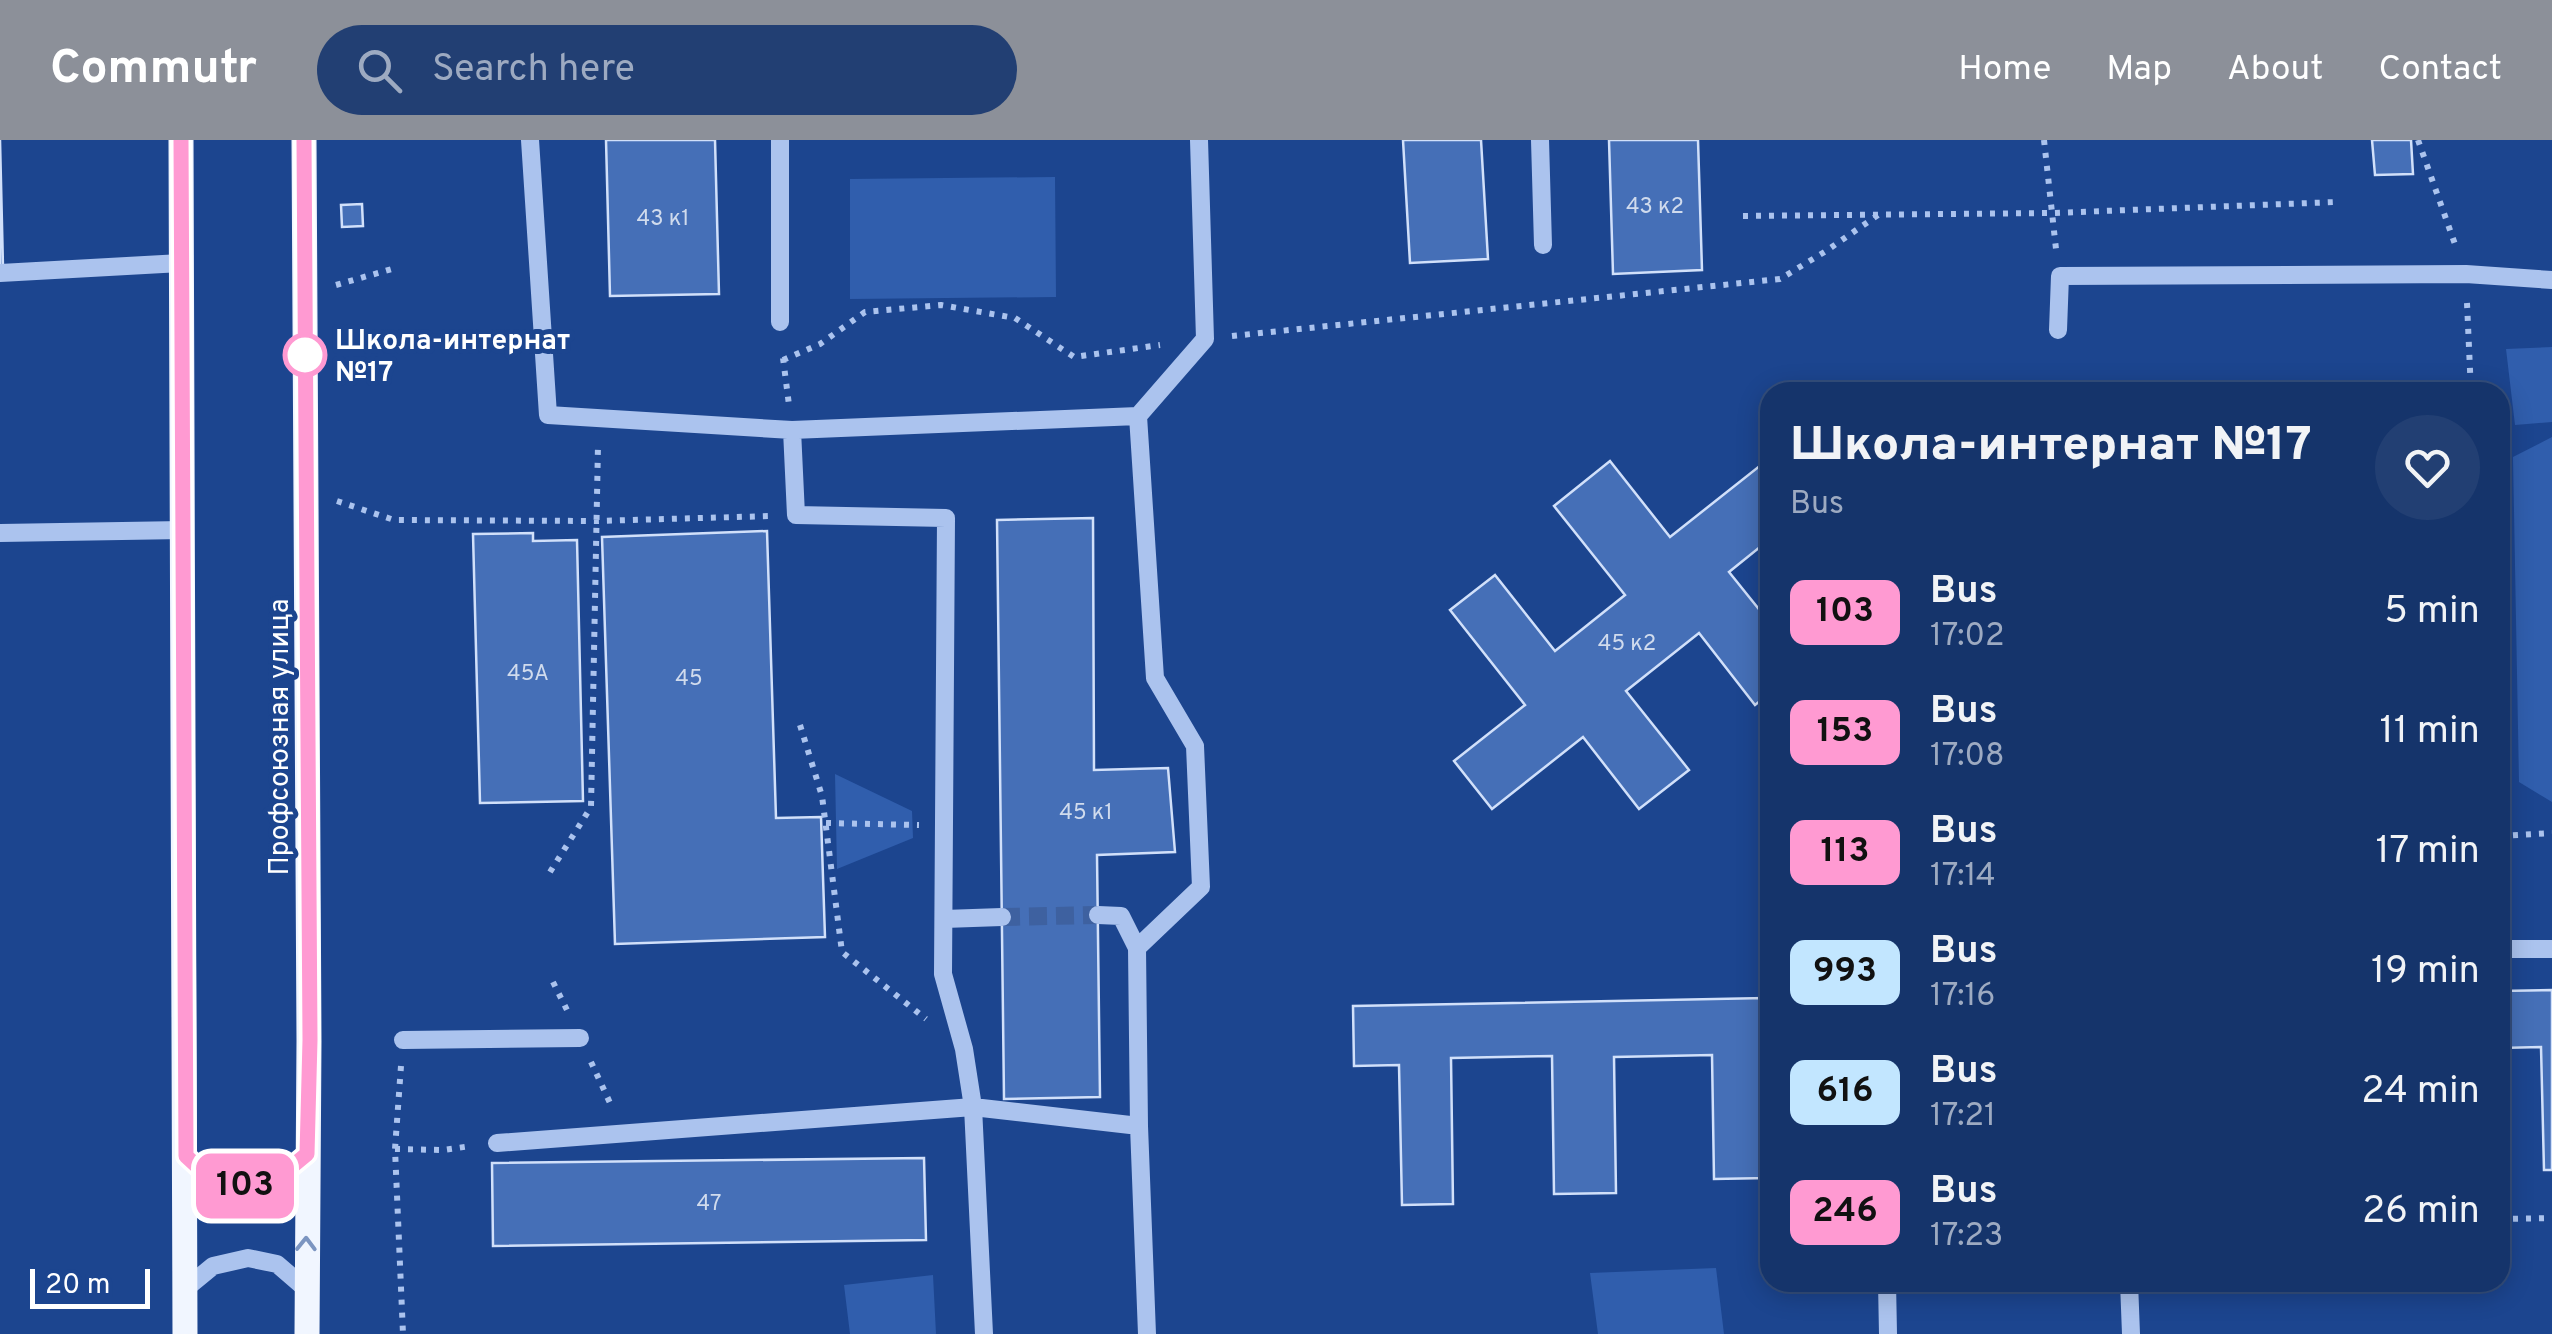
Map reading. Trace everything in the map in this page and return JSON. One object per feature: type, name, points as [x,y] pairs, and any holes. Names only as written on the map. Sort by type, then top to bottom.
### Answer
[{"type":"main road","points":[[181,140],[185,1334]]},
{"type":"main road","name":"Профсоюзная улица","points":[[304,140],[310,1022],[307,1334]]},
{"type":"street","points":[[530,140],[548,416],[792,430],[1138,416]]},
{"type":"street","points":[[780,140],[780,322]]},
{"type":"street","points":[[1137,948],[1201,887],[1196,746],[1155,678],[1138,416],[1205,339],[1200,140]]},
{"type":"street","points":[[1540,140],[1542,244]]},
{"type":"street","points":[[0,273],[180,263]]},
{"type":"street","points":[[2058,330],[2060,276],[2466,274],[2552,280]]},
{"type":"street","points":[[792,430],[796,515],[946,518],[944,974],[964,1049],[973,1108],[984,1334]]},
{"type":"street","points":[[0,533],[183,530]]},
{"type":"street","points":[[1098,915],[1121,916],[1137,948],[1147,1334]]},
{"type":"street","points":[[944,919],[1002,917]]},
{"type":"street","points":[[2510,950],[2552,949]]},
{"type":"street","points":[[404,1040],[580,1038]]},
{"type":"street","points":[[497,1143],[973,1108],[1140,1126]]},
{"type":"street","points":[[186,1156],[212,1180],[246,1186],[278,1178],[307,1154]]},
{"type":"street","points":[[186,1289],[213,1266],[248,1258],[277,1264],[306,1289]]},
{"type":"street","points":[[1887,1292],[1888,1334]]},
{"type":"street","points":[[2129,1292],[2131,1334]]},
{"type":"path","points":[[2044,140],[2060,276]]},
{"type":"path","points":[[1743,216],[2052,213],[2336,202]]},
{"type":"path","points":[[783,360],[820,344],[865,312],[941,304],[1016,318],[1074,357],[1205,339],[1780,279],[1878,214]]},
{"type":"path","points":[[780,322],[792,430]]},
{"type":"path","points":[[550,872],[591,807],[599,418]]},
{"type":"path","points":[[394,520],[597,521],[796,515]]},
{"type":"path","points":[[800,725],[822,796],[842,952],[964,1049]]},
{"type":"path","points":[[826,823],[944,824]]},
{"type":"path","points":[[2510,835],[2552,833]]},
{"type":"path","points":[[580,1038],[624,1134]]},
{"type":"path","points":[[403,1334],[395,1150],[404,1040]]},
{"type":"path","points":[[395,1150],[443,1150]]},
{"type":"path","points":[[2510,1220],[2552,1218]]},
{"type":"shaded area","points":[[1055,177],[1056,297],[850,299],[850,179]]},
{"type":"shaded area","points":[[2552,347],[2552,422],[2515,425],[2506,349]]},
{"type":"shaded area","points":[[2552,437],[2552,802],[2519,782],[2513,457]]},
{"type":"shaded area","points":[[835,774],[912,811],[913,838],[837,869]]},
{"type":"shaded area","points":[[1716,1268],[1724,1334],[1598,1334],[1590,1273]]},
{"type":"shaded area","points":[[933,1275],[936,1334],[850,1334],[844,1285]]},
{"type":"building","points":[[0,140],[3,268],[0,269]]},
{"type":"building","points":[[606,140],[715,140],[719,294],[610,296]]},
{"type":"building","points":[[1403,140],[1481,140],[1488,259],[1410,263]]},
{"type":"building","points":[[1609,140],[1698,140],[1702,270],[1613,274]]},
{"type":"building","points":[[2372,140],[2411,140],[2413,174],[2375,175]]},
{"type":"building","points":[[362,204],[363,226],[342,227],[341,205]]},
{"type":"building","points":[[1610,461],[1670,537],[1760,466],[1760,547],[1729,572],[1760,611],[1760,701],[1755,705],[1699,633],[1626,691],[1689,770],[1639,809],[1583,737],[1492,809],[1454,761],[1525,705],[1450,610],[1495,575],[1555,651],[1625,595],[1554,506]]},
{"type":"building","points":[[1093,518],[1094,770],[1168,768],[1175,852],[1097,855],[1100,1097],[1004,1099],[997,520]]},
{"type":"building","points":[[767,531],[776,818],[821,817],[825,937],[615,944],[602,537]]},
{"type":"building","points":[[533,533],[533,541],[577,540],[583,801],[480,803],[473,534]]},
{"type":"building","points":[[2552,990],[2552,1170],[2544,1170],[2541,1047],[2510,1048],[2510,991]]},
{"type":"building","points":[[1760,998],[1760,1178],[1714,1179],[1712,1055],[1614,1057],[1616,1193],[1554,1194],[1552,1056],[1451,1058],[1453,1204],[1402,1205],[1399,1065],[1354,1066],[1353,1006]]},
{"type":"building","points":[[924,1158],[926,1240],[493,1246],[492,1163]]},
{"type":"tunnel","points":[[1002,917],[1098,915]]},
{"type":"bus line","name":"103","points":[[181,140],[186,1156],[212,1180],[246,1186],[278,1178],[307,1154],[310,1040],[304,140]]},
{"type":"place","name":"Школа-интернат №17","points":[[305,355]]}]
